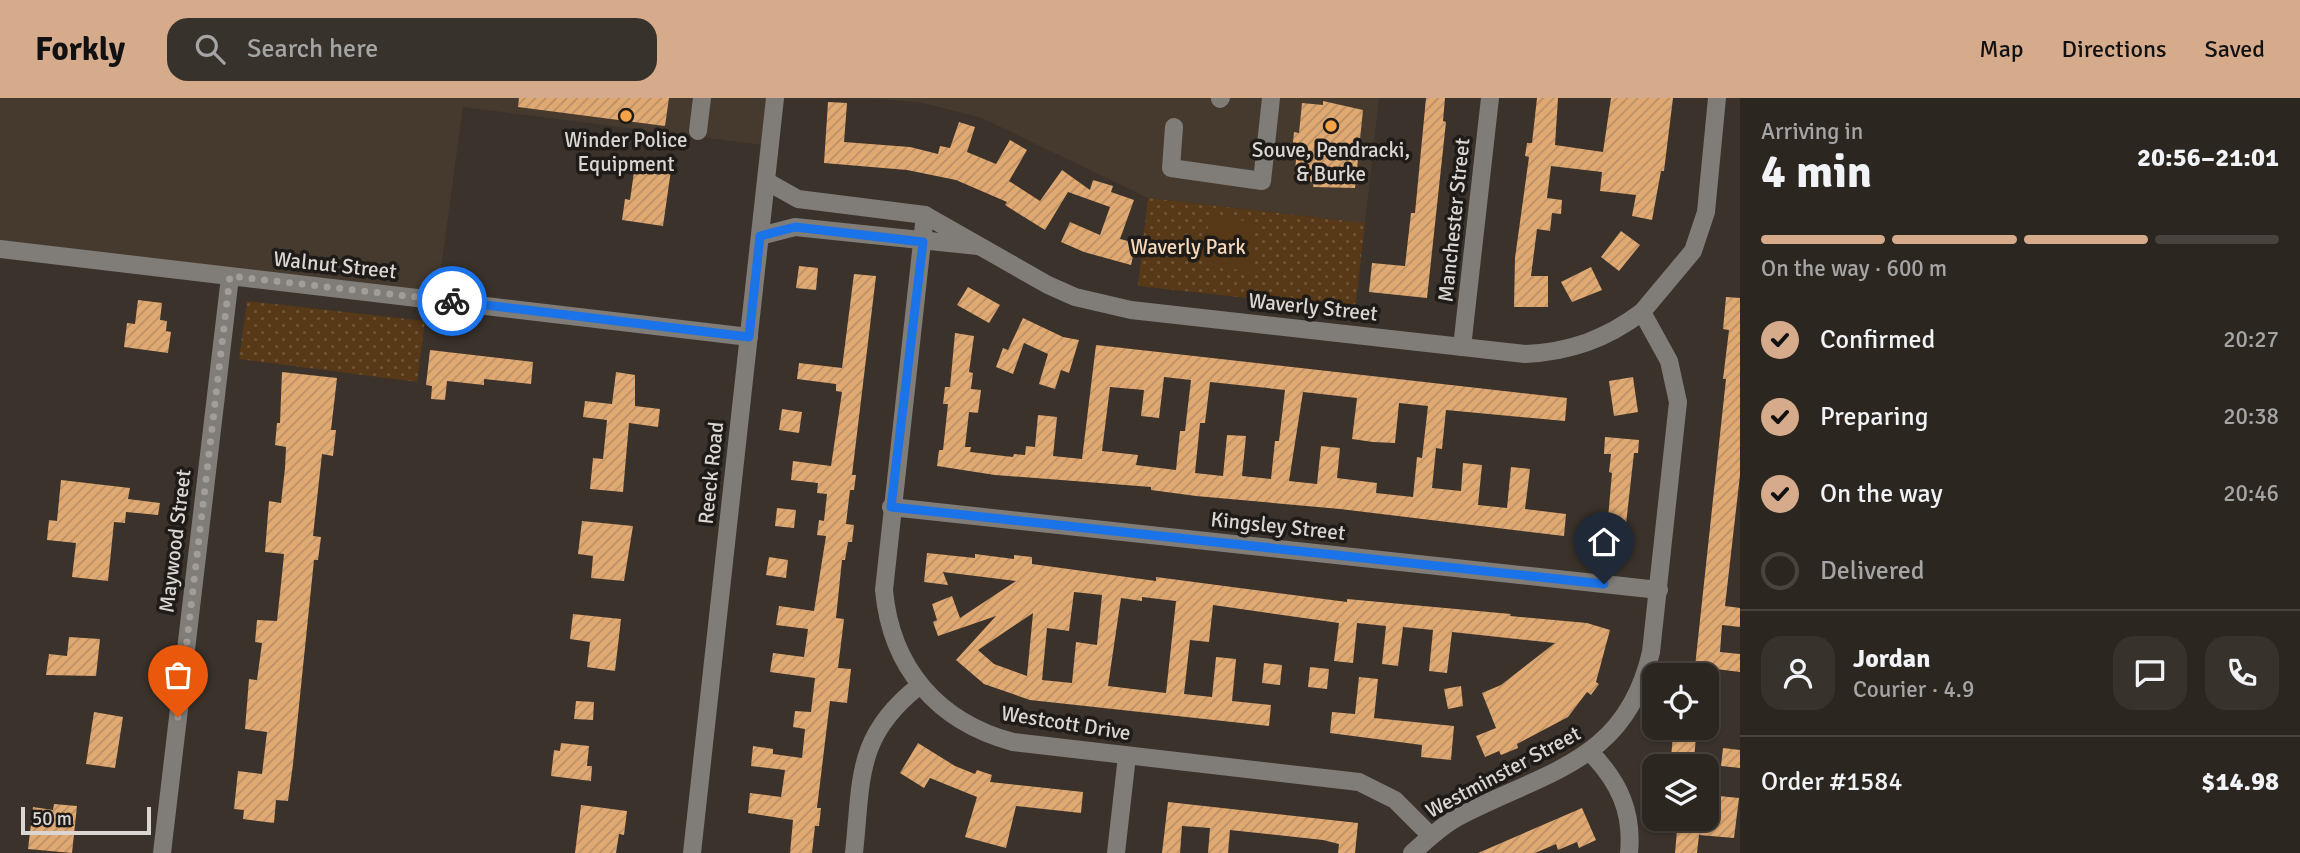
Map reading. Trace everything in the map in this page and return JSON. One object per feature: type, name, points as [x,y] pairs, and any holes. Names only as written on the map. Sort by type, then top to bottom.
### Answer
[{"type":"street","points":[[698,131],[702,98]]},
{"type":"street","name":"Reeck Road","points":[[692,853],[775,98]]},
{"type":"street","points":[[1174,127],[1171,168],[1262,181],[1271,98]]},
{"type":"street","name":"Manchester Street","points":[[1462,347],[1490,98]]},
{"type":"street","points":[[1642,312],[1693,251],[1706,212],[1717,98]]},
{"type":"street","name":"Waverly Street","points":[[766,181],[798,199],[925,215],[985,246],[1048,285],[1110,306],[1525,354],[1562,351],[1604,337],[1642,312]]},
{"type":"street","name":"Westcott Drive","points":[[925,215],[884,573],[886,608],[896,647],[919,686],[946,711],[993,736],[1126,756],[1359,782],[1395,800],[1431,836]]},
{"type":"street","name":"Waverly Street","points":[[760,236],[795,227],[923,242],[985,246]]},
{"type":"street","name":"Walnut Street","points":[[0,249],[749,337]]},
{"type":"street","name":"Maywood Street","points":[[162,853],[230,276]]},
{"type":"street","name":"Westminster Street","points":[[1412,853],[1459,816],[1565,769],[1591,753],[1620,723],[1641,687],[1651,652],[1678,402],[1669,361],[1642,312]]},
{"type":"street","name":"Kingsley Street","points":[[891,507],[1659,590]]},
{"type":"street","points":[[853,853],[864,762],[870,740],[889,713],[919,686]]},
{"type":"street","points":[[1591,753],[1607,769],[1620,790],[1628,811],[1629,853]]},
{"type":"street","points":[[1116,853],[1126,756]]},
{"type":"shaded area","points":[[0,98],[775,98],[770,146],[463,107],[437,299],[0,249]]},
{"type":"shaded area","points":[[870,98],[1379,98],[1365,223],[1148,198],[982,118],[923,103]]},
{"type":"green space","name":"Waverly Park","points":[[1148,198],[1365,223],[1355,310],[1138,286]]},
{"type":"green space","points":[[1209,217],[1256,222],[1252,271],[1204,266]]},
{"type":"green space","points":[[247,301],[425,321],[417,382],[239,359]]},
{"type":"building","name":"Winder Police Equipment","points":[[519,98],[669,98],[665,126],[518,107]]},
{"type":"building","points":[[1426,98],[1445,98],[1443,121],[1446,122],[1427,298],[1369,292],[1372,263],[1405,266],[1411,213],[1415,213]]},
{"type":"building","points":[[1537,98],[1558,98],[1555,145],[1603,152],[1611,98],[1673,98],[1664,171],[1661,171],[1652,220],[1632,216],[1636,195],[1600,191],[1602,172],[1551,166],[1547,198],[1562,200],[1561,214],[1552,213],[1550,231],[1537,229],[1531,276],[1548,276],[1548,307],[1514,307],[1515,258],[1529,157],[1525,156],[1527,143],[1532,143]]},
{"type":"building","points":[[1323,101],[1363,110],[1355,188],[1313,187],[1314,182],[1294,180],[1297,151],[1292,151],[1294,132],[1299,133],[1302,103],[1323,105]]},
{"type":"building","points":[[828,102],[847,103],[844,142],[910,147],[938,154],[940,146],[950,148],[959,122],[975,127],[967,152],[996,164],[1010,140],[1027,150],[1009,181],[1040,201],[1062,170],[1090,190],[1093,180],[1113,186],[1111,192],[1134,200],[1120,239],[1136,243],[1131,265],[1084,252],[1061,242],[1070,222],[1100,235],[1110,207],[1068,192],[1045,230],[1005,205],[1007,202],[956,180],[907,170],[824,163]]},
{"type":"building","points":[[635,165],[671,170],[663,226],[622,220],[625,199],[630,200]]},
{"type":"building","points":[[1621,231],[1640,245],[1619,271],[1601,257]]},
{"type":"building","points":[[799,266],[818,268],[816,290],[796,288]]},
{"type":"building","points":[[1591,267],[1602,290],[1572,302],[1561,282]]},
{"type":"building","points":[[854,274],[876,276],[852,475],[856,475],[854,490],[850,490],[846,524],[854,525],[852,542],[848,542],[845,560],[842,560],[836,618],[844,619],[838,668],[851,669],[847,703],[830,701],[817,808],[821,808],[819,826],[815,826],[812,853],[790,853],[793,820],[748,813],[750,793],[781,797],[785,770],[751,766],[753,746],[773,749],[773,754],[802,758],[805,729],[793,727],[795,711],[811,712],[815,678],[770,672],[773,653],[804,657],[808,629],[776,625],[779,606],[814,611],[826,536],[817,535],[819,520],[824,521],[827,494],[817,493],[818,483],[791,480],[793,461],[831,466],[842,392],[836,391],[836,384],[797,379],[799,363],[842,368]]},
{"type":"building","points":[[968,287],[1000,305],[989,323],[957,305]]},
{"type":"building","points":[[1726,297],[1740,298],[1740,475],[1725,606],[1740,608],[1740,627],[1722,625],[1720,652],[1740,654],[1740,672],[1719,669],[1719,663],[1695,663],[1726,379],[1723,379],[1729,330],[1723,329]]},
{"type":"building","points":[[138,300],[162,303],[160,320],[167,321],[166,331],[171,332],[168,353],[124,347],[127,323],[135,324]]},
{"type":"building","points":[[1023,318],[1063,337],[1079,340],[1069,373],[1061,370],[1055,389],[1039,384],[1048,354],[1024,343],[1013,374],[996,367],[1003,348],[1008,350]]},
{"type":"building","points":[[955,333],[974,336],[969,372],[973,373],[971,389],[981,390],[978,413],[969,412],[965,447],[971,447],[970,452],[1013,457],[1014,454],[1025,455],[1026,446],[1035,447],[1038,415],[1057,417],[1053,456],[1082,459],[1096,345],[1567,398],[1565,421],[1446,410],[1442,449],[1436,448],[1432,488],[1461,491],[1463,463],[1482,465],[1478,505],[1507,508],[1511,467],[1530,469],[1525,509],[1566,514],[1564,536],[1340,509],[1196,496],[1151,490],[1151,487],[995,475],[937,466],[939,450],[943,450],[948,404],[943,404],[945,387],[950,387]],"holes":[[[1164,377],[1191,380],[1185,431],[1180,431],[1176,470],[1136,465],[1138,455],[1102,451],[1110,387],[1144,390],[1141,416],[1159,418]],[[1210,382],[1285,390],[1271,479],[1242,476],[1246,436],[1227,435],[1223,476],[1195,473],[1200,423],[1205,423]],[[1303,392],[1357,398],[1352,439],[1373,442],[1395,443],[1399,403],[1428,406],[1422,458],[1417,457],[1413,497],[1376,493],[1377,483],[1337,478],[1340,448],[1321,446],[1317,484],[1289,481]]]},
{"type":"building","points":[[430,350],[533,362],[531,384],[484,379],[484,385],[447,381],[445,400],[431,399],[432,386],[426,385]]},
{"type":"building","points":[[282,372],[337,378],[331,430],[336,430],[333,456],[322,454],[313,536],[321,537],[318,560],[314,560],[288,801],[276,800],[274,823],[243,819],[244,810],[234,809],[238,771],[262,774],[267,732],[245,729],[249,679],[257,680],[262,643],[255,642],[257,620],[277,621],[281,584],[284,554],[265,552],[269,501],[281,503],[285,468],[286,447],[275,445],[277,423],[280,423]]},
{"type":"building","points":[[616,372],[635,375],[635,406],[660,409],[658,427],[629,423],[623,492],[590,489],[593,458],[603,459],[607,420],[583,417],[585,401],[612,404]]},
{"type":"building","points":[[1633,377],[1638,412],[1614,416],[1609,381]]},
{"type":"building","points":[[782,409],[802,412],[799,433],[779,430]]},
{"type":"building","points":[[1605,437],[1639,440],[1638,453],[1634,453],[1624,542],[1592,539],[1594,516],[1608,518],[1612,473],[1609,472],[1611,454],[1604,454]]},
{"type":"building","points":[[61,480],[130,488],[128,499],[160,503],[158,515],[126,512],[125,523],[114,522],[108,581],[72,577],[76,543],[47,540],[49,520],[57,521]]},
{"type":"building","points":[[777,508],[796,510],[794,528],[775,526]]},
{"type":"building","points":[[582,521],[633,526],[624,581],[591,578],[593,556],[578,554]]},
{"type":"building","points":[[927,553],[975,558],[975,554],[1014,559],[1014,555],[1032,557],[1032,564],[1156,581],[1156,577],[1347,602],[1347,599],[1511,614],[1510,616],[1587,623],[1610,630],[1596,682],[1599,684],[1591,695],[1587,692],[1568,717],[1517,744],[1518,748],[1501,755],[1499,751],[1485,757],[1476,736],[1496,728],[1482,693],[1501,685],[1555,643],[1452,632],[1447,673],[1429,671],[1433,630],[1403,627],[1398,666],[1382,664],[1386,626],[1357,623],[1353,663],[1334,661],[1339,623],[1213,605],[1209,642],[1190,640],[1184,694],[1212,697],[1216,657],[1236,659],[1232,701],[1271,705],[1269,726],[1030,700],[984,684],[956,660],[996,616],[938,636],[933,622],[937,620],[932,604],[952,596],[960,618],[1016,581],[943,572],[948,585],[924,582]],"holes":[[[1074,592],[1102,595],[1097,645],[1076,642],[1072,683],[1042,680],[1047,628],[1069,631]],[[1142,597],[1176,601],[1166,693],[1108,686],[1121,598],[1142,601]],[[1033,613],[1027,676],[994,664],[978,650]]]},
{"type":"building","points":[[769,557],[788,560],[786,578],[766,575]]},
{"type":"building","points":[[573,614],[621,619],[615,671],[587,667],[590,642],[570,639]]},
{"type":"building","points":[[69,637],[100,639],[96,676],[46,675],[49,654],[67,656]]},
{"type":"building","points":[[1264,663],[1282,665],[1280,685],[1262,683]]},
{"type":"building","points":[[1310,667],[1329,669],[1327,689],[1308,687]]},
{"type":"building","points":[[1359,677],[1378,679],[1374,718],[1454,726],[1451,760],[1421,757],[1422,745],[1330,733],[1332,712],[1355,714]]},
{"type":"building","points":[[1461,686],[1463,706],[1448,709],[1444,689]]},
{"type":"building","points":[[576,701],[594,702],[593,720],[574,719]]},
{"type":"building","points":[[94,712],[123,717],[115,768],[86,764]]},
{"type":"building","points":[[1673,740],[1696,740],[1694,754],[1671,754]]},
{"type":"building","points":[[561,743],[589,746],[587,766],[592,766],[591,781],[551,776],[554,750],[560,751]]},
{"type":"building","points":[[918,743],[955,766],[975,774],[977,770],[992,775],[990,782],[1083,792],[1081,813],[1016,806],[1006,848],[965,837],[977,797],[930,778],[924,788],[900,773]]},
{"type":"building","points":[[1723,748],[1740,750],[1740,768],[1721,766]]},
{"type":"building","points":[[1719,796],[1739,798],[1734,838],[1699,835],[1697,853],[1675,853],[1677,831],[1719,831]]},
{"type":"building","points":[[1168,802],[1358,823],[1355,853],[1338,853],[1339,844],[1323,840],[1230,830],[1228,853],[1208,853],[1210,828],[1182,826],[1180,853],[1162,853]]},
{"type":"building","points":[[54,804],[77,806],[72,853],[28,849],[33,807],[53,810]]},
{"type":"building","points":[[581,805],[627,811],[624,835],[619,834],[616,853],[575,853]]},
{"type":"building","points":[[1582,808],[1596,840],[1579,848],[1577,842],[1558,850],[1556,844],[1535,853],[1478,853]]},
{"type":"way so far","points":[[178,717],[230,276],[452,301]]},
{"type":"place","name":"Winder Police Equipment","points":[[626,116]]},
{"type":"place","name":"Souve, Pendracki, & Burke","points":[[1331,126]]},
{"type":"route","points":[[452,301],[749,337],[760,236],[795,227],[923,242],[891,507],[1604,584]]}]
